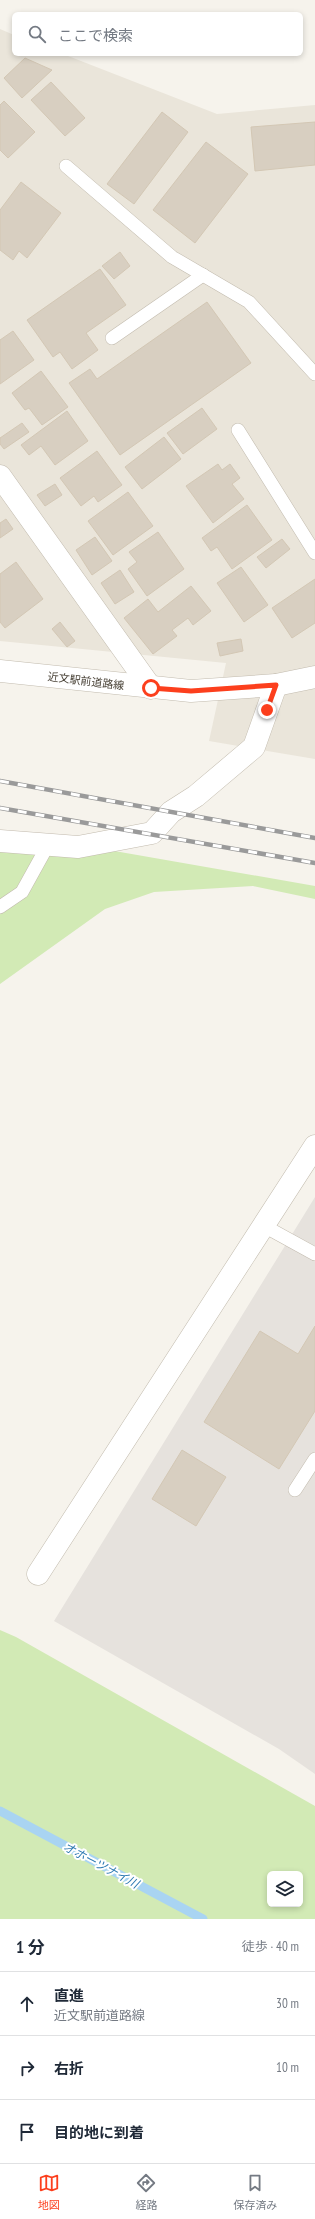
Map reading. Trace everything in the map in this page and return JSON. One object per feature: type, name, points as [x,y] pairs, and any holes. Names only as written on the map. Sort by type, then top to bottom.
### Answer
[{"type":"street","points":[[0,476],[151,688]]},
{"type":"street","name":"近文駅前道路線","points":[[0,671],[191,691],[276,685],[315,677]]},
{"type":"street","points":[[0,841],[78,847],[152,833],[171,812],[196,796],[254,746],[276,685]]},
{"type":"street","points":[[38,1574],[315,1146]]},
{"type":"lane","points":[[66,166],[172,257],[249,302],[315,374]]},
{"type":"lane","points":[[112,338],[203,275]]},
{"type":"lane","points":[[238,430],[315,553]]},
{"type":"lane","points":[[0,907],[22,892],[48,845]]},
{"type":"lane","points":[[264,1226],[315,1254]]},
{"type":"lane","points":[[296,1490],[315,1459]]},
{"type":"shaded area","points":[[0,29],[12,34],[12,56],[68,56],[217,114],[315,105],[315,759],[209,741],[226,663],[0,641]]},
{"type":"shaded area","points":[[315,1197],[315,1774],[279,1749],[54,1621]]},
{"type":"green space","points":[[0,831],[315,886],[315,899],[253,886],[154,892],[105,909],[0,984]]},
{"type":"green space","points":[[0,1630],[16,1637],[315,1806],[315,1919],[0,1919]]},
{"type":"building","points":[[25,58],[52,70],[22,98],[4,78]]},
{"type":"building","points":[[51,82],[85,118],[65,136],[31,100]]},
{"type":"building","points":[[4,101],[35,132],[8,158],[0,150],[0,105]]},
{"type":"building","points":[[162,112],[188,132],[134,204],[107,184]]},
{"type":"building","points":[[315,122],[315,165],[255,171],[251,127]]},
{"type":"building","points":[[206,142],[248,174],[195,243],[153,210]]},
{"type":"building","points":[[21,182],[61,213],[27,258],[19,251],[13,260],[0,250],[0,210]]},
{"type":"building","points":[[120,252],[130,266],[114,279],[102,266]]},
{"type":"building","points":[[100,269],[126,305],[86,333],[98,350],[72,369],[60,352],[53,357],[27,320]]},
{"type":"building","points":[[207,302],[251,363],[120,455],[69,383],[90,369],[97,379]]},
{"type":"building","points":[[13,331],[34,360],[0,384],[0,340]]},
{"type":"building","points":[[41,371],[68,407],[42,425],[29,408],[25,410],[12,393]]},
{"type":"building","points":[[202,408],[217,429],[183,454],[167,433]]},
{"type":"building","points":[[67,411],[88,441],[55,465],[41,446],[29,455],[21,445]]},
{"type":"building","points":[[22,423],[29,432],[4,449],[0,444],[0,438]]},
{"type":"building","points":[[164,437],[181,459],[142,489],[125,467]]},
{"type":"building","points":[[97,451],[122,485],[98,502],[94,496],[81,506],[60,478]]},
{"type":"building","points":[[218,464],[222,470],[230,464],[240,478],[232,484],[244,499],[213,523],[186,486]]},
{"type":"building","points":[[55,484],[62,495],[45,506],[37,495]]},
{"type":"building","points":[[128,492],[153,526],[113,555],[88,521]]},
{"type":"building","points":[[247,505],[272,540],[232,569],[217,547],[211,551],[202,538]]},
{"type":"building","points":[[6,519],[13,529],[0,538],[0,523]]},
{"type":"building","points":[[158,532],[184,569],[147,596],[128,569],[137,562],[129,552]]},
{"type":"building","points":[[95,537],[112,561],[92,575],[76,550]]},
{"type":"building","points":[[282,539],[290,549],[266,568],[257,557]]},
{"type":"building","points":[[16,562],[43,599],[5,628],[0,622],[0,574]]},
{"type":"building","points":[[241,567],[268,605],[244,622],[217,583]]},
{"type":"building","points":[[120,570],[134,592],[115,604],[101,583]]},
{"type":"building","points":[[315,579],[315,623],[292,638],[272,608]]},
{"type":"building","points":[[191,586],[211,611],[193,625],[188,618],[172,630],[177,636],[153,654],[124,618],[148,599],[158,612]]},
{"type":"building","points":[[60,622],[75,641],[67,647],[52,629]]},
{"type":"building","points":[[241,639],[243,651],[220,656],[217,643]]},
{"type":"building","points":[[315,1326],[315,1411],[279,1469],[204,1422],[260,1331],[298,1354]]},
{"type":"building","points":[[182,1450],[226,1477],[196,1526],[152,1499]]},
{"type":"waterway","name":"オホーツナイ川","points":[[0,1811],[203,1919]]},
{"type":"railway","points":[[0,781],[315,838]]},
{"type":"railway","points":[[0,808],[315,863]]},
{"type":"route","points":[[151,688],[191,691],[276,685],[267,710]]}]
